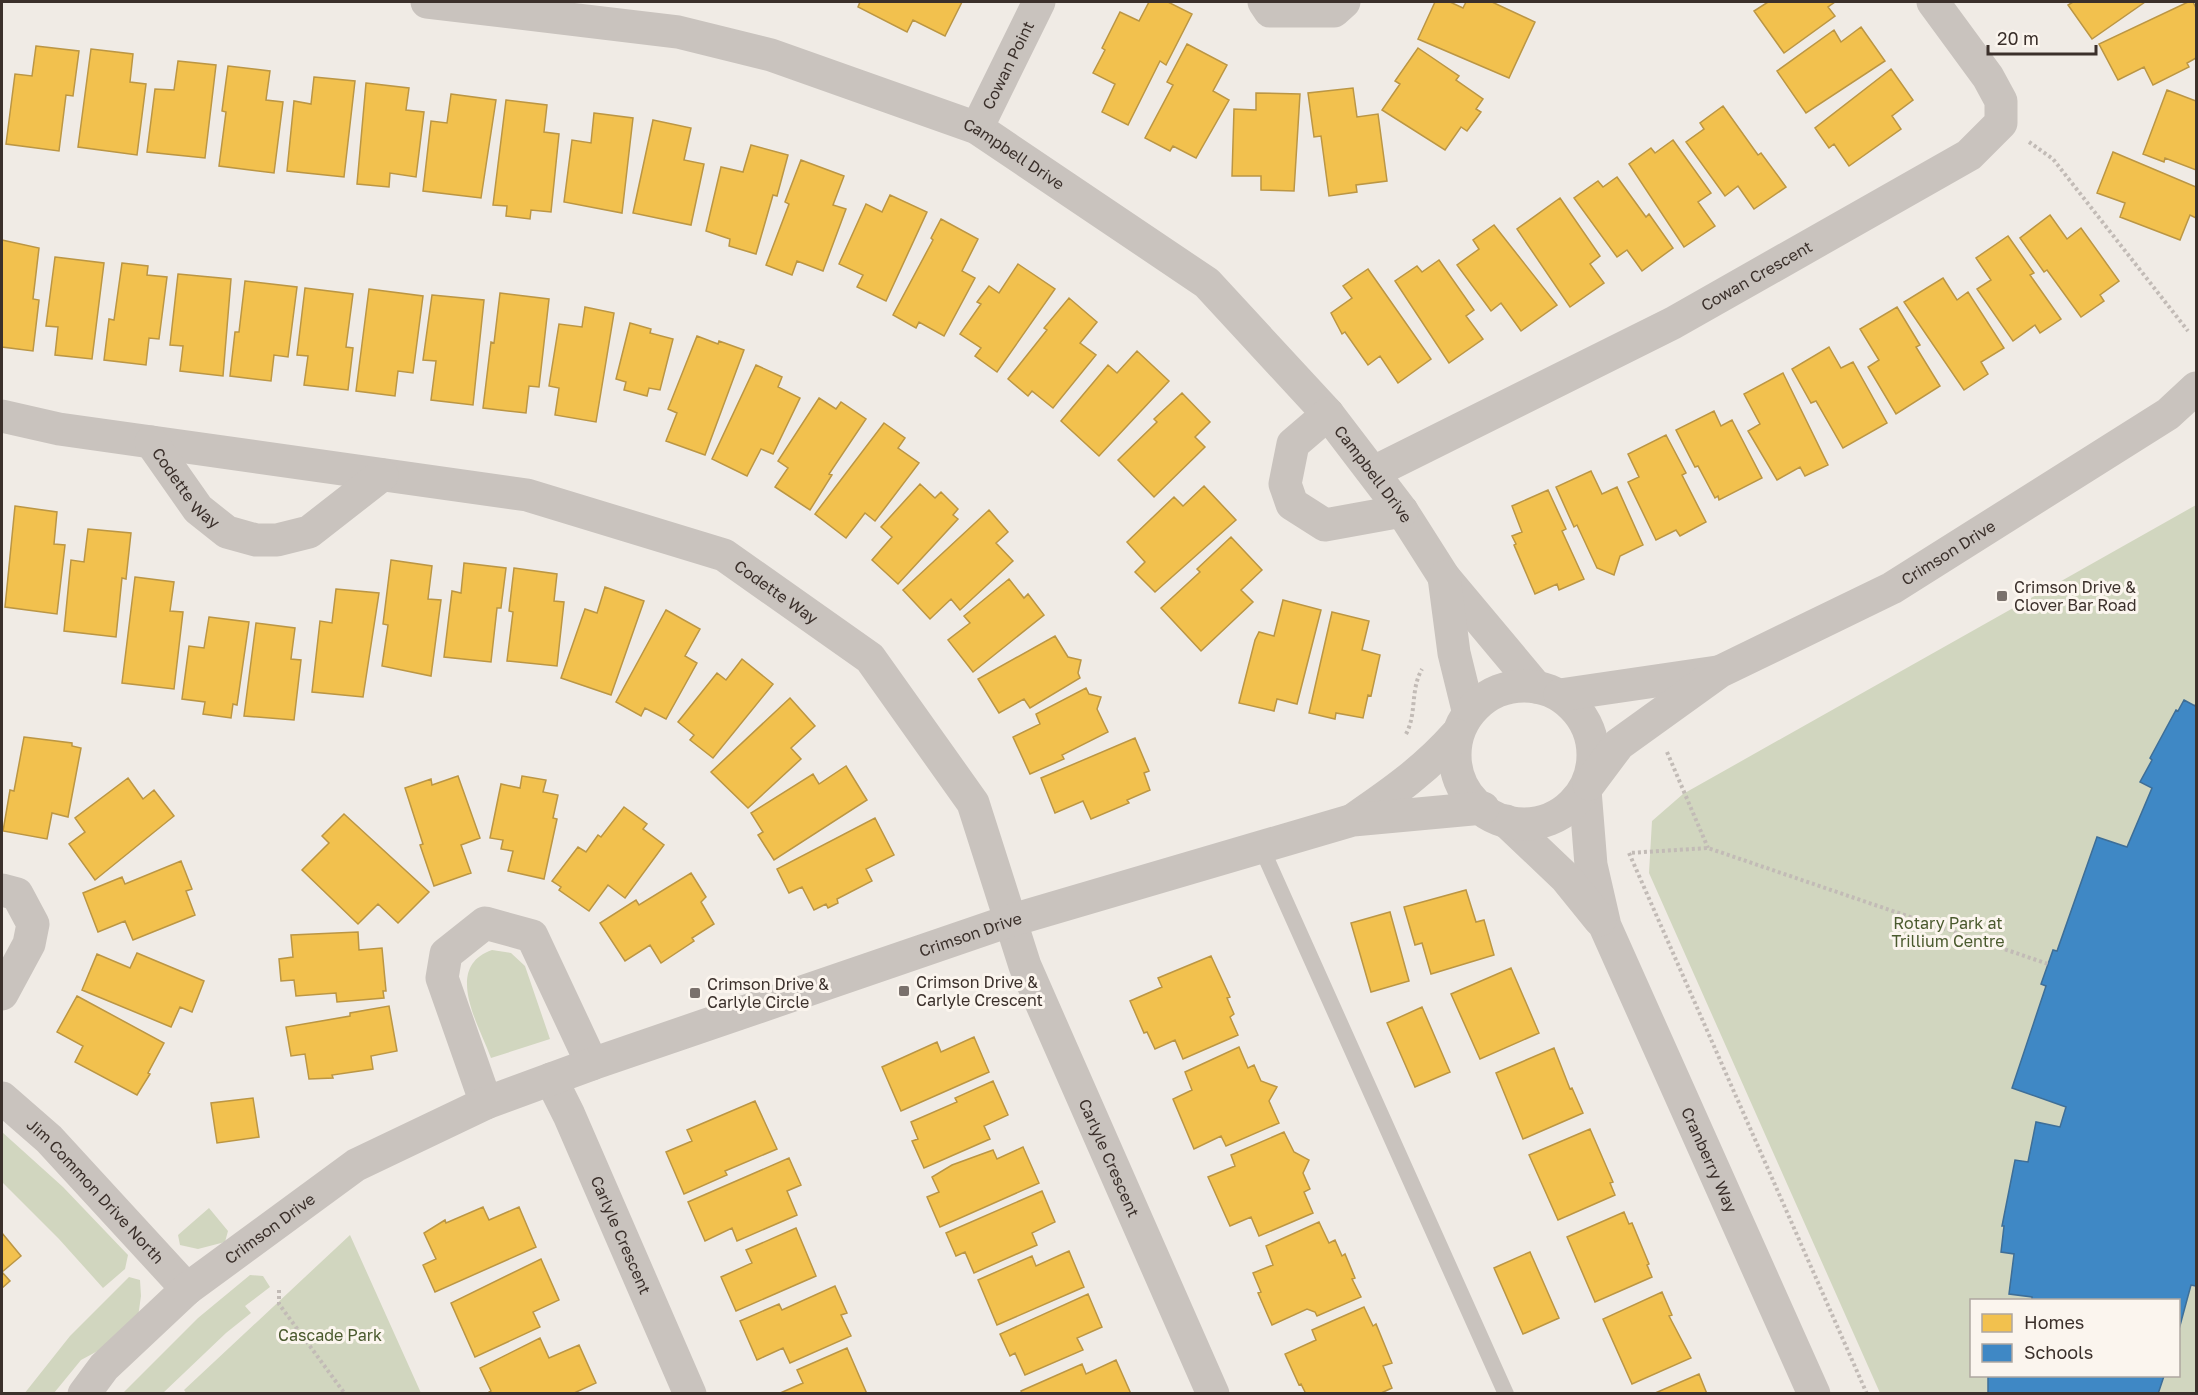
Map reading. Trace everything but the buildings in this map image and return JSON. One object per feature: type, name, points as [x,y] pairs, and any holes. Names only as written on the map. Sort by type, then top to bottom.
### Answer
[{"type":"street","name":"Campbell Drive","points":[[428,2],[678,32],[771,55],[977,128],[1207,283],[1328,414],[1402,511],[1444,577],[1548,691]]},
{"type":"street","name":"Cowan Point","points":[[977,128],[1039,2]]},
{"type":"street","points":[[1264,2],[1270,11],[1334,11],[1344,2]]},
{"type":"street","points":[[1933,2],[1988,77],[2001,101],[2001,123]]},
{"type":"street","name":"Cowan Crescent","points":[[1374,472],[1673,323],[1969,155],[2001,123]]},
{"type":"street","name":"Crimson Drive","points":[[1587,787],[1619,744],[1719,672],[1892,588],[2182,409],[2196,388]]},
{"type":"street","points":[[1328,414],[1293,444],[1285,484],[1292,504],[1325,525],[1402,511]]},
{"type":"street","name":"Codette Way","points":[[2,416],[59,429],[527,495],[724,555],[870,658],[973,802],[1009,921]]},
{"type":"street","name":"Codette Way","points":[[151,442],[198,509],[227,532],[256,540],[277,540],[309,532],[382,475]]},
{"type":"street","name":"Campbell Drive","points":[[1444,577],[1462,722]]},
{"type":"street","name":"Crimson Drive","points":[[1548,691],[1719,672]]},
{"type":"street","points":[[1516,684],[1548,691],[1573,705],[1585,723],[1594,752],[1587,787],[1566,812],[1552,820],[1529,824],[1494,814],[1463,788],[1453,764],[1462,722],[1501,688],[1516,684]]},
{"type":"street","name":"Crimson Drive","points":[[1353,820],[1412,779],[1433,761],[1462,722]]},
{"type":"street","name":"Cranberry Way","points":[[1587,787],[1591,865],[1605,926],[1814,1394]]},
{"type":"street","name":"Crimson Drive","points":[[84,1394],[104,1367],[187,1288],[356,1165],[486,1103],[551,1078],[1009,921],[1262,849],[1353,820],[1494,814]]},
{"type":"street","name":"Cranberry Way","points":[[1494,814],[1566,878],[1605,926]]},
{"type":"street","points":[[2,890],[17,894],[33,924],[29,944],[2,994]]},
{"type":"street","name":"Carlyle Crescent","points":[[1009,921],[1025,966],[1213,1394]]},
{"type":"street","points":[[486,1103],[441,978],[446,954],[485,923],[532,936],[592,1064]]},
{"type":"street","name":"Carlyle Crescent","points":[[551,1078],[690,1394]]},
{"type":"street","name":"Jim Common Drive North","points":[[2,1098],[49,1138],[187,1288]]},
{"type":"lane","points":[[1262,849],[1506,1394]]},
{"type":"path","points":[[2001,123],[2053,159],[2188,331]]},
{"type":"path","points":[[1404,737],[1412,722],[1413,692],[1417,678],[1422,668],[1430,664]]},
{"type":"path","points":[[1661,742],[1677,770],[1708,848]]},
{"type":"path","points":[[1867,1394],[1629,853],[1708,848],[2048,964]]},
{"type":"path","points":[[279,1290],[279,1304],[345,1394]]},
{"type":"green space","name":"Rotary Park at Trillium Centre","points":[[2196,505],[2196,1393],[1880,1393],[1649,873],[1652,821],[1683,794]]},
{"type":"green space","points":[[492,950],[511,953],[525,966],[550,1039],[491,1058],[473,1014],[467,983],[469,969],[477,958]]},
{"type":"green space","points":[[2,1132],[63,1187],[128,1255],[125,1269],[103,1288],[59,1239],[2,1182]]},
{"type":"green space","points":[[209,1208],[228,1231],[225,1242],[198,1249],[180,1245],[178,1235]]},
{"type":"green space","name":"Cascade Park","points":[[350,1235],[421,1393],[187,1394],[184,1390]]},
{"type":"green space","points":[[250,1275],[263,1276],[270,1287],[245,1306],[251,1313],[226,1333],[163,1393],[123,1393],[198,1318]]},
{"type":"green space","points":[[129,1277],[140,1280],[141,1296],[138,1317],[107,1346],[81,1360],[54,1393],[24,1394],[70,1336]]},
{"type":"place","name":"Crimson Drive & Clover Bar Road","points":[[2002,596]]},
{"type":"place","name":"Crimson Drive & Carlyle Crescent","points":[[904,991]]},
{"type":"place","name":"Crimson Drive & Carlyle Circle","points":[[695,993]]}]
